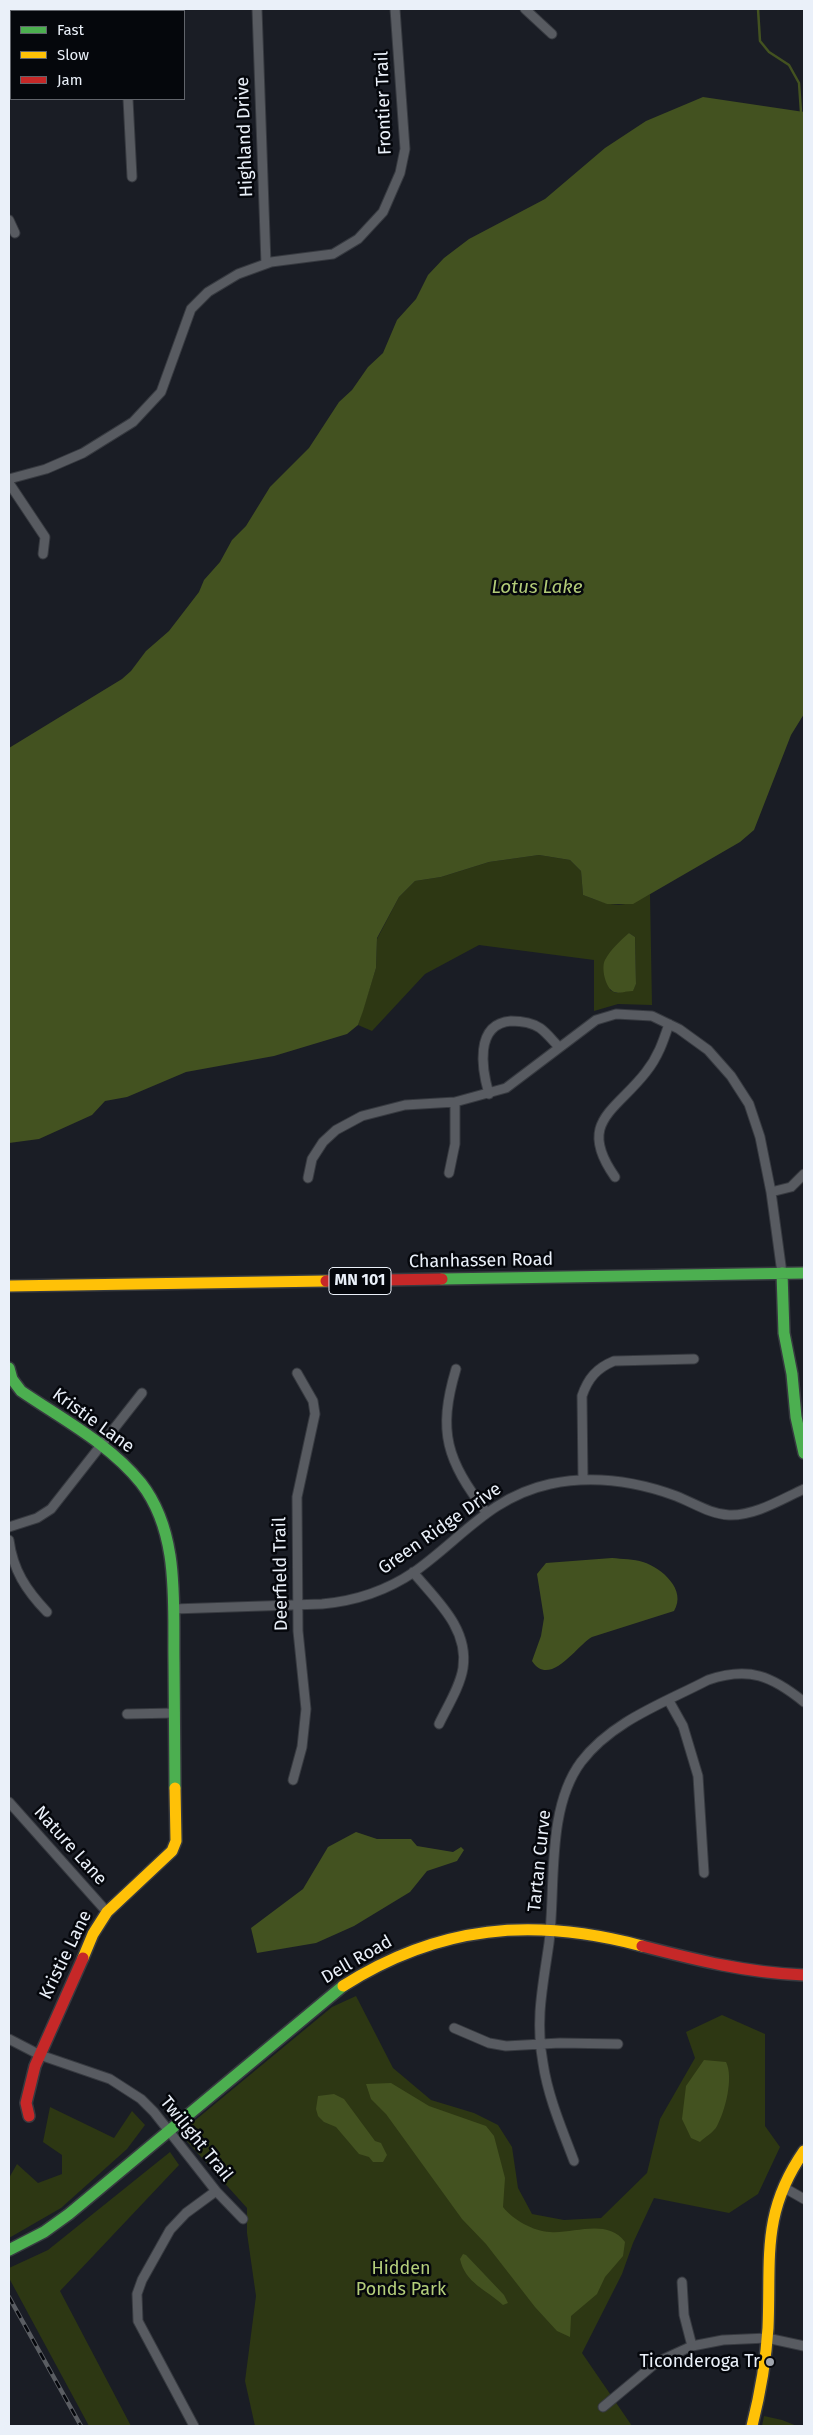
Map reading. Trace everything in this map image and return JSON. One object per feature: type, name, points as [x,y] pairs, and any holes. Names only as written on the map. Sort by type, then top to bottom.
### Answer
[{"type":"street","name":"Highland Drive","points":[[257,9],[266,264]]},
{"type":"street","name":"Frontier Trail","points":[[9,479],[46,469],[83,453],[133,422],[161,392],[191,309],[208,292],[238,274],[266,264],[333,254],[358,239],[383,212],[400,173],[405,149],[395,9]]},
{"type":"street","points":[[525,9],[552,34]]},
{"type":"street","points":[[128,100],[132,177]]},
{"type":"street","points":[[9,220],[15,233]]},
{"type":"street","points":[[9,483],[45,537],[43,554]]},
{"type":"street","points":[[308,1178],[312,1159],[323,1142],[336,1130],[362,1116],[405,1105],[455,1102],[506,1088],[596,1020],[616,1014],[652,1016],[669,1024],[708,1050],[731,1076],[749,1104],[760,1137],[771,1192],[782,1273],[784,1333],[792,1374],[796,1417],[804,1453]]},
{"type":"street","points":[[489,1094],[482,1071],[485,1041],[489,1033],[501,1022],[519,1021],[532,1023],[540,1028],[559,1047]]},
{"type":"street","points":[[615,1177],[606,1165],[599,1146],[600,1126],[605,1115],[632,1089],[659,1054],[669,1024]]},
{"type":"street","points":[[449,1173],[455,1144],[455,1102]]},
{"type":"street","points":[[771,1192],[791,1188],[804,1174]]},
{"type":"street","name":"Chanhassen Road","points":[[9,1286],[804,1273]]},
{"type":"street","points":[[583,1480],[582,1396],[585,1384],[593,1374],[602,1366],[614,1361],[694,1359]]},
{"type":"street","name":"Kristie Lane","points":[[9,1368],[12,1379],[21,1391],[103,1444],[128,1467],[156,1507],[171,1553],[173,1609],[176,1841],[172,1851],[107,1912],[82,1957],[40,2055],[28,2090],[26,2103],[29,2116]]},
{"type":"street","points":[[456,1369],[446,1408],[446,1430],[450,1450],[457,1470],[486,1512]]},
{"type":"street","name":"Deerfield Trail","points":[[293,1780],[302,1747],[306,1709],[299,1649],[297,1605],[297,1497],[315,1414],[313,1401],[297,1373]]},
{"type":"street","points":[[9,1528],[37,1518],[51,1509],[142,1393]]},
{"type":"street","name":"Green Ridge Drive","points":[[173,1609],[297,1605],[351,1600],[385,1588],[413,1572],[486,1512],[518,1494],[547,1485],[583,1480],[625,1482],[652,1488],[702,1508],[729,1515],[756,1510],[804,1489]]},
{"type":"street","points":[[9,1540],[11,1554],[20,1578],[46,1612]]},
{"type":"street","points":[[413,1572],[456,1624],[464,1654],[463,1668],[439,1724]]},
{"type":"street","name":"Tartan Curve","points":[[574,2161],[550,2095],[541,2045],[541,1984],[550,1929],[558,1823],[570,1782],[580,1763],[610,1732],[708,1680],[724,1674],[741,1672],[759,1674],[775,1681],[804,1702]]},
{"type":"street","points":[[669,1701],[683,1726],[698,1776],[704,1873]]},
{"type":"street","points":[[127,1714],[175,1713]]},
{"type":"street","name":"Nature Lane","points":[[9,1802],[107,1912]]},
{"type":"street","name":"Dell Road","points":[[9,2250],[44,2232],[69,2214],[318,2004],[371,1968],[416,1948],[463,1934],[515,1928],[550,1929],[607,1937],[749,1972],[804,1975]]},
{"type":"street","points":[[454,2028],[489,2043],[506,2046],[579,2043],[618,2044]]},
{"type":"street","name":"Twilight Trail","points":[[9,2039],[40,2055],[93,2072],[126,2089],[154,2112],[216,2191],[243,2219]]},
{"type":"street","points":[[752,2426],[764,2370],[767,2338],[768,2247],[772,2224],[783,2186],[794,2163],[804,2151]]},
{"type":"street","points":[[783,2186],[804,2199]]},
{"type":"street","points":[[194,2426],[138,2321],[137,2294],[142,2280],[170,2230],[186,2214],[216,2191]]},
{"type":"street","points":[[682,2282],[684,2315],[692,2346]]},
{"type":"street","points":[[603,2407],[657,2362],[692,2346],[722,2340],[767,2338],[804,2346]]},
{"type":"green space","points":[[539,855],[570,860],[581,871],[583,895],[617,905],[632,902],[650,894],[652,1005],[618,1004],[594,1011],[594,960],[479,945],[425,974],[372,1031],[358,1025],[376,968],[377,939],[399,897],[415,881],[441,877],[489,862]],"holes":[[[629,933],[635,937],[636,984],[633,990],[616,993],[610,990]]]},
{"type":"green space","name":"Hidden Ponds Park","points":[[356,1996],[393,2068],[431,2100],[474,2113],[498,2125],[512,2147],[518,2188],[532,2214],[564,2220],[601,2218],[647,2173],[660,2119],[695,2058],[686,2032],[722,2015],[765,2034],[765,2126],[780,2147],[758,2194],[729,2213],[654,2198],[633,2243],[622,2274],[582,2353],[632,2426],[255,2426],[245,2381],[256,2296],[247,2233],[247,2208],[184,2138],[187,2127],[332,2007]]},
{"type":"green space","points":[[50,2107],[114,2138],[132,2111],[145,2125],[127,2149],[61,2208],[9,2238],[9,2178],[17,2164],[38,2183],[62,2174],[62,2155],[43,2142]]},
{"type":"green space","points":[[170,2152],[179,2165],[60,2291],[131,2426],[89,2426],[9,2278],[9,2268],[48,2250]]},
{"type":"green space","points":[[764,2416],[782,2420],[797,2426],[762,2426]]},
{"type":"water","name":"Lotus Lake","points":[[703,97],[804,112],[804,714],[791,735],[754,830],[740,842],[633,904],[607,904],[583,895],[581,871],[570,860],[539,855],[489,862],[441,877],[415,881],[399,897],[377,938],[376,968],[363,1011],[358,1025],[347,1034],[274,1056],[186,1072],[127,1097],[105,1101],[92,1115],[39,1139],[9,1143],[9,748],[122,679],[131,671],[146,651],[169,631],[199,592],[204,580],[220,562],[232,540],[246,526],[270,487],[309,448],[339,402],[352,390],[368,367],[383,353],[397,320],[416,299],[428,275],[444,258],[469,239],[545,199],[605,148],[646,121]]},
{"type":"water","points":[[629,933],[635,937],[636,984],[633,991],[616,993],[611,990],[606,982],[604,963],[607,956]]},
{"type":"water","points":[[612,1558],[643,1562],[658,1569],[671,1581],[675,1588],[677,1603],[674,1611],[592,1637],[555,1668],[547,1670],[539,1668],[532,1661],[541,1636],[544,1618],[537,1574],[546,1563]]},
{"type":"water","points":[[356,1832],[377,1839],[411,1839],[417,1846],[453,1852],[461,1847],[464,1850],[457,1861],[427,1871],[410,1892],[354,1926],[316,1943],[257,1953],[251,1928],[303,1889],[328,1847]]},
{"type":"water","points":[[704,2060],[726,2062],[729,2085],[723,2112],[717,2126],[700,2142],[691,2138],[682,2119],[686,2086]]},
{"type":"water","points":[[391,2083],[429,2106],[486,2126],[494,2136],[505,2178],[503,2207],[518,2220],[537,2230],[550,2232],[600,2229],[618,2235],[625,2242],[623,2256],[605,2277],[597,2294],[571,2316],[570,2337],[557,2331],[535,2307],[486,2244],[462,2219],[386,2114],[371,2099],[366,2084]]},
{"type":"water","points":[[334,2094],[344,2099],[375,2141],[381,2143],[387,2155],[383,2162],[373,2162],[369,2157],[359,2154],[336,2127],[324,2122],[318,2116],[316,2109],[318,2096]]},
{"type":"water","points":[[463,2254],[504,2295],[508,2303],[503,2305],[472,2280],[460,2259]]},
{"type":"waterway","points":[[758,9],[760,41],[769,52],[789,65],[799,83],[801,112],[804,117]]},
{"type":"railway","points":[[9,2297],[81,2426]]},
{"type":"traffic: fast","points":[[782,1273],[784,1333],[792,1374],[796,1417],[804,1453]]},
{"type":"traffic: fast","points":[[442,1279],[804,1273]]},
{"type":"traffic: fast","points":[[9,1368],[12,1379],[21,1391],[85,1433],[115,1456],[141,1483],[154,1503],[162,1524],[172,1569],[175,1788]]},
{"type":"traffic: fast","points":[[9,2250],[44,2232],[69,2214],[343,1986]]},
{"type":"traffic: slow","points":[[9,1286],[326,1281]]},
{"type":"traffic: slow","points":[[83,1958],[93,1934],[107,1912],[172,1851],[176,1841],[175,1788]]},
{"type":"traffic: slow","points":[[343,1986],[379,1966],[415,1950],[451,1939],[488,1932],[525,1930],[563,1931],[642,1946]]},
{"type":"traffic: slow","points":[[752,2426],[766,2353],[771,2236],[781,2195],[790,2173],[804,2151]]},
{"type":"traffic: jam","points":[[326,1281],[442,1279]]},
{"type":"traffic: jam","points":[[642,1946],[742,1969],[804,1975]]},
{"type":"traffic: jam","points":[[29,2116],[26,2103],[35,2066],[83,1958]]},
{"type":"place","name":"Ticonderoga Tr","points":[[770,2362]]}]
